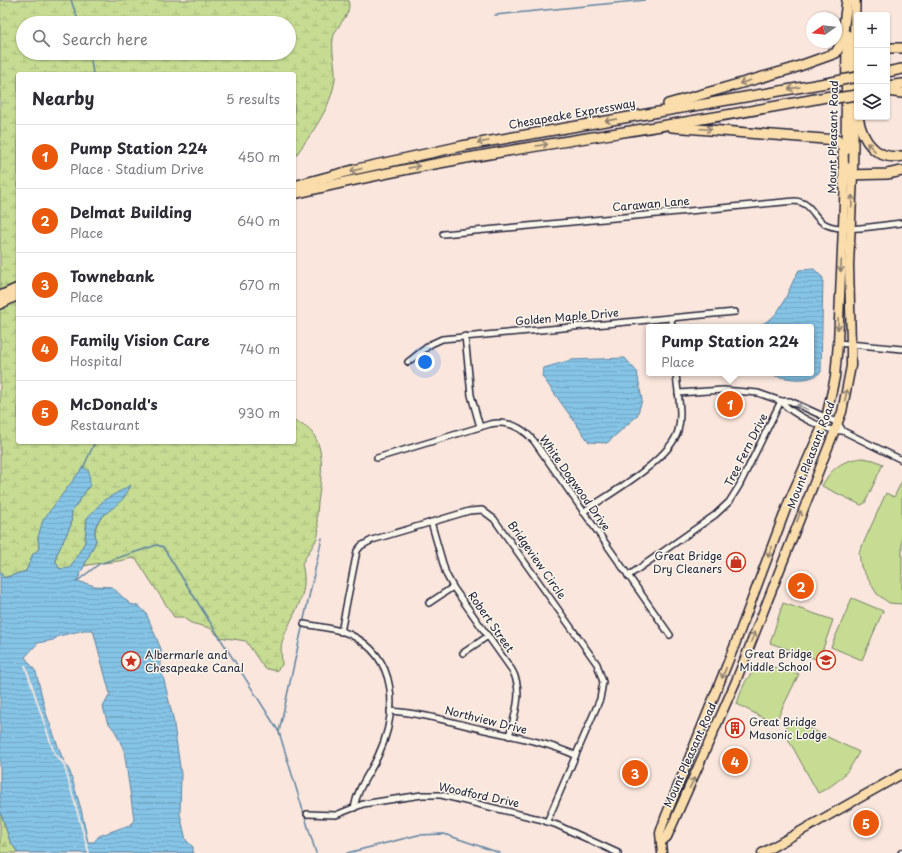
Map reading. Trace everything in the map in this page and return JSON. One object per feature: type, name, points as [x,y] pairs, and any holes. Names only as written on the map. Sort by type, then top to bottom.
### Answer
[{"type":"highway","name":"Mount Pleasant Road","points":[[847,0],[854,62]]},
{"type":"highway","points":[[791,69],[834,54],[839,49],[844,32],[847,0]]},
{"type":"highway","name":"Mount Pleasant Road","points":[[850,175],[855,0]]},
{"type":"highway","points":[[890,48],[902,48]]},
{"type":"highway","points":[[638,115],[653,108],[853,51]]},
{"type":"highway","points":[[890,72],[902,70]]},
{"type":"highway","name":"Chesapeake Expressway","points":[[296,186],[430,152],[832,82],[854,84]]},
{"type":"highway","points":[[890,86],[902,84]]},
{"type":"highway","points":[[836,96],[854,85]]},
{"type":"highway","points":[[890,92],[902,93]]},
{"type":"highway","points":[[296,194],[374,175],[598,135],[803,101],[836,96],[854,95]]},
{"type":"highway","points":[[859,120],[864,139],[872,149],[888,157],[902,156]]},
{"type":"highway","points":[[598,135],[682,127],[837,140],[843,147],[844,186]]},
{"type":"highway","points":[[850,175],[887,174],[902,171]]},
{"type":"highway","points":[[0,296],[16,289]]},
{"type":"highway","points":[[0,304],[16,296]]},
{"type":"main road","name":"Mount Pleasant Road","points":[[660,853],[660,833],[789,501],[824,422],[835,377],[847,228],[854,114]]},
{"type":"main road","name":"Mount Pleasant Road","points":[[661,842],[666,837],[672,826],[736,682],[809,493],[839,431],[838,423],[846,395],[851,345],[850,279],[844,186],[850,175]]},
{"type":"main road","points":[[672,826],[670,818],[681,788],[687,764]]},
{"type":"main road","points":[[762,853],[902,774]]},
{"type":"street","name":"Carawan Lane","points":[[443,234],[795,201],[802,202],[810,206],[823,223],[847,228],[902,224]]},
{"type":"street","name":"Golden Maple Drive","points":[[408,362],[436,341],[465,336],[735,312]]},
{"type":"street","points":[[671,318],[672,324]]},
{"type":"street","points":[[465,336],[470,389],[480,426]]},
{"type":"street","points":[[838,343],[902,350]]},
{"type":"street","points":[[583,512],[654,463],[667,451],[678,431],[680,421],[676,376]]},
{"type":"street","points":[[678,393],[735,390],[758,393],[781,401],[790,401],[839,431],[902,460]]},
{"type":"street","points":[[781,401],[786,408],[824,422],[838,423]]},
{"type":"street","name":"Tree Fern Drive","points":[[628,576],[715,515],[729,502],[739,486],[781,401]]},
{"type":"street","name":"White Dogwood Drive","points":[[378,458],[494,423],[506,423],[527,433],[670,635]]},
{"type":"street","name":"Bridgeview Circle","points":[[341,632],[355,559],[359,547],[372,540],[469,511],[482,510],[490,515],[503,529],[597,664],[602,679],[601,693],[547,822]]},
{"type":"street","name":"Robert Street","points":[[430,522],[446,574],[453,587],[512,670],[518,684],[518,701],[509,736]]},
{"type":"street","points":[[429,603],[453,587]]},
{"type":"street","points":[[304,624],[350,635],[364,645],[384,666],[391,690],[390,710],[386,733],[378,755],[358,791],[354,808]]},
{"type":"street","points":[[463,653],[488,636]]},
{"type":"street","name":"Northview Drive","points":[[390,710],[410,713],[563,749],[575,755]]},
{"type":"street","name":"Woodford Drive","points":[[307,814],[336,815],[354,808],[382,801],[434,795],[463,800],[547,822],[618,853]]},
{"type":"green space","points":[[0,0],[348,0],[348,11],[334,34],[333,39],[335,79],[333,90],[325,111],[296,155],[296,72],[16,72],[16,444],[296,444],[296,422],[307,427],[315,437],[319,448],[321,461],[317,517],[319,532],[302,564],[304,587],[302,596],[282,643],[282,665],[276,671],[264,668],[246,641],[219,637],[210,628],[191,623],[182,617],[174,617],[137,560],[132,558],[84,566],[96,541],[95,532],[97,524],[101,518],[126,494],[130,486],[87,518],[85,542],[70,569],[60,569],[56,563],[56,556],[71,525],[72,511],[90,485],[38,537],[39,549],[33,554],[26,571],[3,578],[0,571]]},
{"type":"green space","points":[[862,458],[874,460],[883,464],[865,503],[861,505],[822,486],[829,474],[838,466],[855,459]]},
{"type":"green space","points":[[902,481],[902,604],[889,603],[877,594],[861,567],[859,553],[886,493],[894,497]]},
{"type":"green space","points":[[852,598],[883,611],[862,660],[831,647]]},
{"type":"green space","points":[[783,603],[833,620],[819,660],[770,643]]},
{"type":"green space","points":[[763,667],[782,668],[799,674],[776,721],[771,722],[737,704],[743,687],[749,677],[757,669]]},
{"type":"green space","points":[[792,720],[859,752],[851,766],[842,777],[831,786],[818,793],[786,735],[783,739],[787,722]]},
{"type":"green space","points":[[0,811],[10,841],[18,853],[0,853]]},
{"type":"water","points":[[814,269],[823,278],[821,372],[814,376],[814,324],[762,324],[778,311],[799,270]]},
{"type":"water","points":[[625,358],[637,372],[642,400],[637,416],[607,443],[589,442],[542,376],[544,368],[571,360]]},
{"type":"water","points":[[775,376],[814,376],[800,379]]},
{"type":"water","name":"Albermarle and Chesapeake Canal","points":[[83,467],[89,471],[90,485],[72,511],[71,525],[56,556],[56,563],[60,569],[70,568],[85,542],[87,518],[104,500],[131,485],[120,502],[99,520],[95,533],[96,541],[77,581],[95,586],[112,587],[130,604],[139,606],[146,613],[161,649],[161,668],[173,718],[181,774],[180,814],[186,840],[193,847],[193,853],[18,853],[10,841],[0,811],[0,571],[4,578],[26,571],[33,554],[39,549],[38,537],[43,520]],"holes":[[[84,630],[93,630],[110,694],[103,707],[107,721],[115,731],[124,750],[134,819],[132,824],[99,836],[94,842],[88,842],[81,809],[70,772],[62,757],[46,713],[36,672],[25,657],[38,643]]]},
{"type":"pier","points":[[24,665],[26,665],[55,753],[64,762],[90,853],[88,853],[63,764],[54,755]]},
{"type":"waterway","points":[[71,0],[77,16]]},
{"type":"waterway","points":[[495,15],[645,0]]},
{"type":"waterway","points":[[91,60],[93,72]]},
{"type":"waterway","points":[[83,468],[94,444]]},
{"type":"waterway","points":[[279,732],[322,538]]},
{"type":"waterway","points":[[76,582],[99,564],[157,545],[163,547],[279,732],[316,853]]},
{"type":"waterway","points":[[347,853],[418,835],[444,834],[500,853]]},
{"type":"place","name":"Pump Station 224","points":[[730,404]]},
{"type":"place","name":"Great Bridge Dry Cleaners","points":[[736,562]]},
{"type":"place","name":"Delmat Building","points":[[801,586]]},
{"type":"place","name":"Great Bridge Middle School","points":[[826,660]]},
{"type":"place","name":"Albermarle and Chesapeake Canal","points":[[131,661]]},
{"type":"place","name":"Great Bridge Masonic Lodge","points":[[735,728]]},
{"type":"place","name":"Family Vision Care","points":[[735,761]]},
{"type":"place","name":"Townebank","points":[[635,773]]},
{"type":"place","name":"McDonald's","points":[[866,823]]}]
